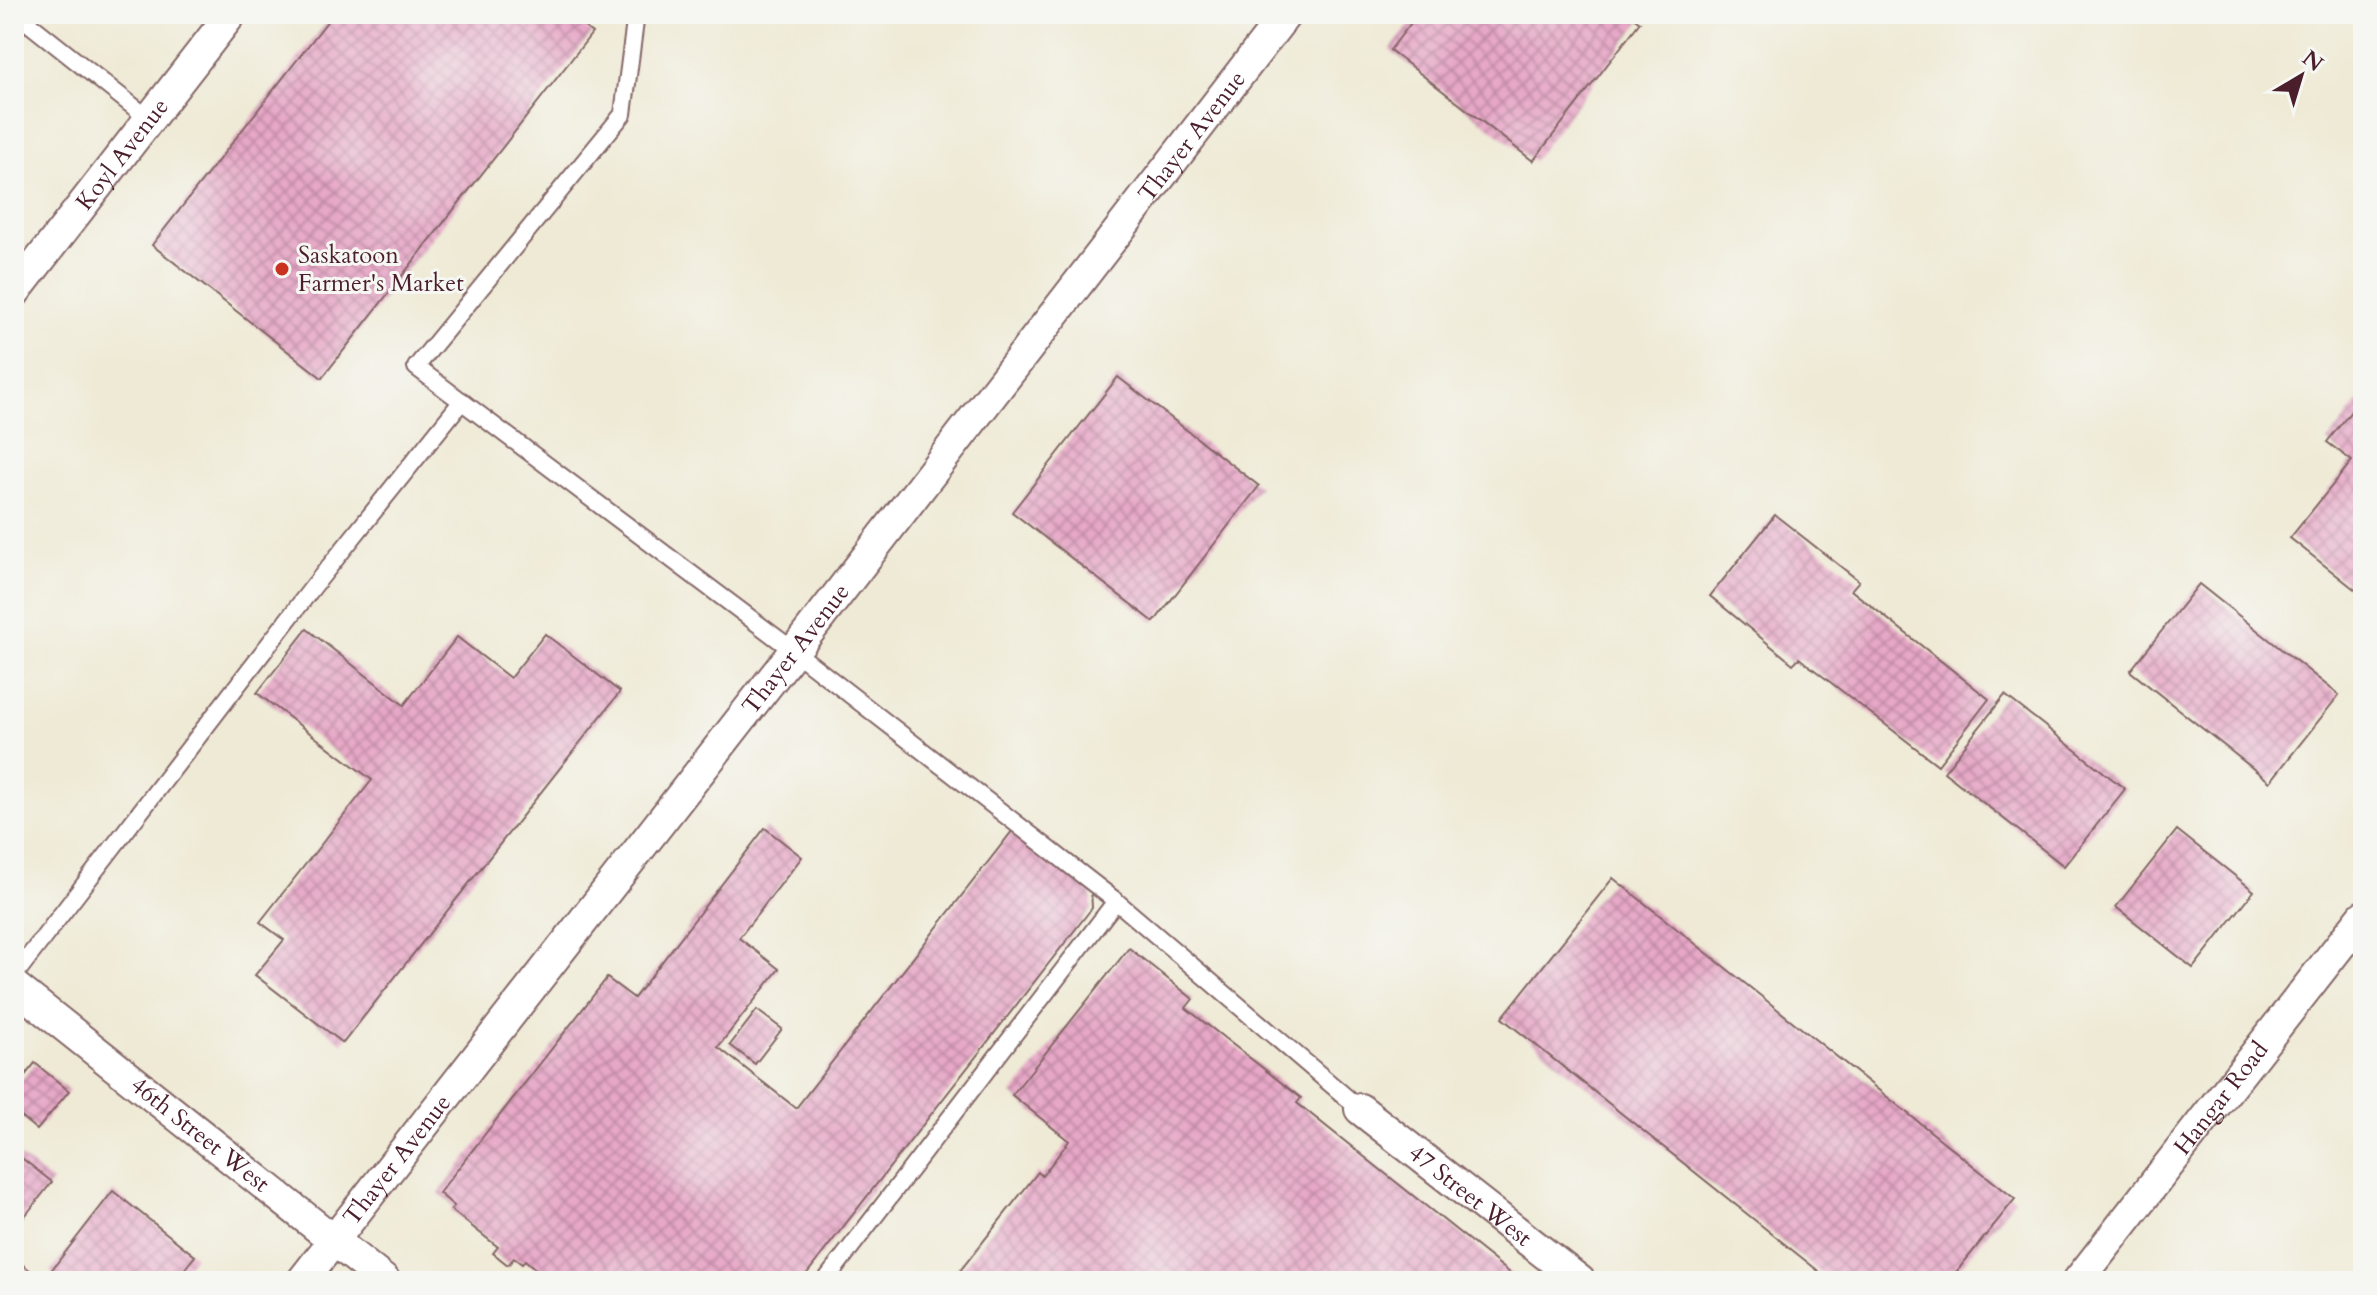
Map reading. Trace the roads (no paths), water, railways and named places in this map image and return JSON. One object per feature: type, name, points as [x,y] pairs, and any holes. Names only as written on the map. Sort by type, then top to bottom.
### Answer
[{"type":"street","name":"Koyl Avenue","points":[[14,293],[231,14]]},
{"type":"street","name":"Thayer Avenue","points":[[302,1281],[1286,14]]},
{"type":"street","name":"Hangar Road","points":[[2078,1281],[2363,916]]},
{"type":"street","name":"46th Street West","points":[[14,986],[385,1281]]},
{"type":"street","name":"47 Street West","points":[[1360,1109],[1580,1281]]},
{"type":"lane","points":[[17,14],[149,119]]},
{"type":"lane","points":[[636,14],[623,114],[416,367],[794,651],[1116,901],[1360,1109]]},
{"type":"lane","points":[[14,976],[313,587],[462,401]]},
{"type":"lane","points":[[825,1281],[1116,901]]},
{"type":"place","name":"Saskatoon Farmer's Market","points":[[282,269]]}]
